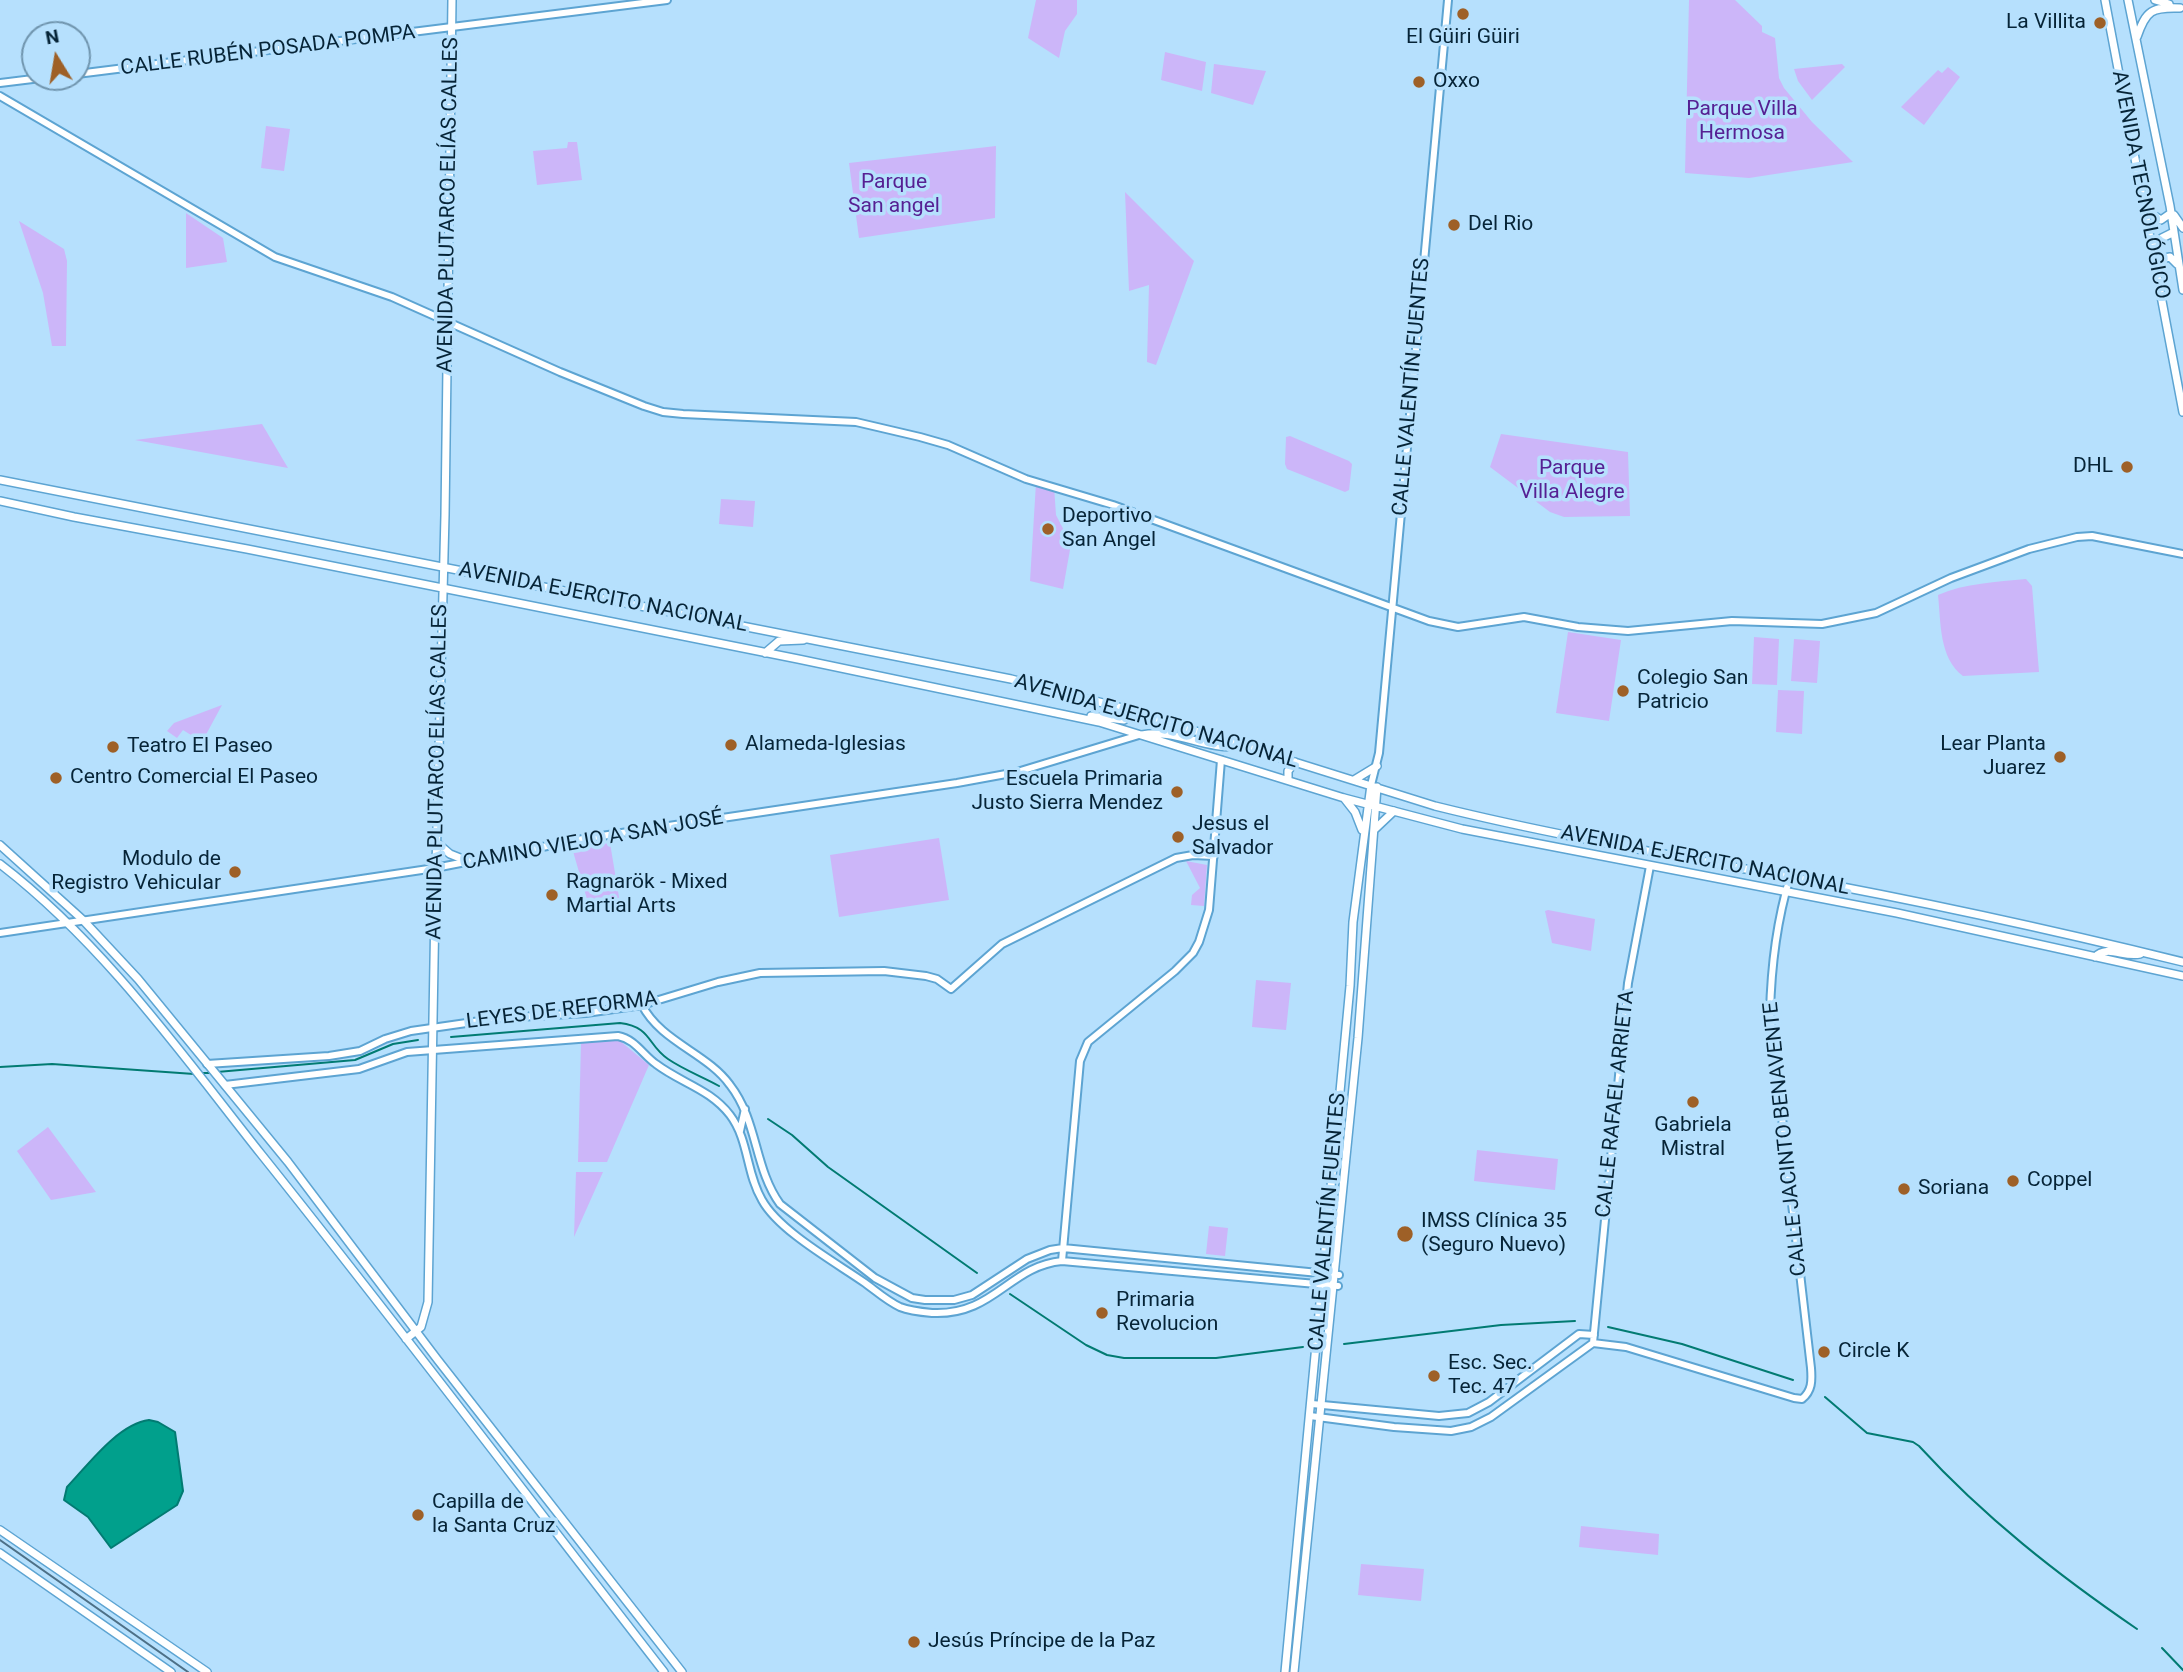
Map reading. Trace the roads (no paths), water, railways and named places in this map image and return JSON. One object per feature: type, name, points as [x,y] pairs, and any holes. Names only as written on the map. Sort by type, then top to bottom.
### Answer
[{"type":"main road","name":"AVENIDA PLUTARCO ELÍAS CALLES","points":[[416,1331],[425,1319],[429,1302],[452,0]]},
{"type":"main road","points":[[2099,0],[2106,3]]},
{"type":"main road","name":"AVENIDA TECNOLÓGICO","points":[[2128,0],[2170,209],[2183,290]]},
{"type":"main road","points":[[2155,0],[2181,8]]},
{"type":"main road","points":[[2164,0],[2181,8]]},
{"type":"main road","name":"AVENIDA TECNOLÓGICO","points":[[2106,3],[2183,412]]},
{"type":"main road","points":[[2137,38],[2141,24],[2149,12],[2159,8],[2181,8]]},
{"type":"main road","points":[[2145,210],[2161,220],[2167,218],[2170,209]]},
{"type":"main road","points":[[2170,209],[2183,228]]},
{"type":"main road","points":[[2150,237],[2174,232]]},
{"type":"main road","points":[[2152,247],[2174,232]]},
{"type":"main road","points":[[2157,271],[2162,260],[2168,257],[2174,259],[2179,268]]},
{"type":"main road","name":"AVENIDA EJERCITO NACIONAL","points":[[0,480],[1011,679],[1122,708],[1468,814],[1592,841],[1790,877],[2058,932],[2183,962]]},
{"type":"main road","name":"AVENIDA EJERCITO NACIONAL","points":[[0,500],[1083,718],[1344,798],[1506,839],[1921,918],[2182,977]]},
{"type":"main road","points":[[765,653],[779,641],[802,641],[806,637]]},
{"type":"main road","points":[[1083,718],[1094,716],[1124,720],[1126,715],[1122,708]]},
{"type":"main road","points":[[1139,735],[1157,733],[1219,747],[1244,746]]},
{"type":"main road","points":[[1288,780],[1289,769],[1295,762]]},
{"type":"main road","points":[[1354,780],[1376,770]]},
{"type":"main road","name":"CALLE VALENTÍN FUENTES","points":[[1294,1672],[1316,1404],[1318,1333],[1356,897],[1367,804],[1374,786]]},
{"type":"main road","name":"CALLE VALENTÍN FUENTES","points":[[1316,1404],[1335,1286],[1370,898],[1376,806],[1374,786]]},
{"type":"main road","points":[[1344,798],[1355,812],[1363,834]]},
{"type":"main road","points":[[1375,830],[1394,811]]},
{"type":"main road","points":[[1430,821],[1464,825],[1468,814]]},
{"type":"main road","points":[[436,842],[450,855],[470,862]]},
{"type":"main road","points":[[0,845],[83,920],[138,979],[288,1162],[682,1672]]},
{"type":"main road","points":[[0,864],[65,923],[125,984],[367,1286],[405,1339],[664,1672]]},
{"type":"main road","points":[[1356,897],[1370,898]]},
{"type":"main road","points":[[2095,957],[2102,951],[2130,955],[2144,953]]},
{"type":"main road","points":[[125,984],[138,979]]},
{"type":"main road","points":[[1325,1184],[1333,1173]]},
{"type":"main road","points":[[405,1339],[416,1331]]},
{"type":"main road","name":"CALLE VALENTÍN FUENTES","points":[[1285,1672],[1315,1416]]},
{"type":"main road","points":[[0,1530],[207,1672]]},
{"type":"main road","points":[[0,1553],[172,1672]]},
{"type":"street","name":"CALLE RUBÉN POSADA POMPA","points":[[91,72],[667,0]]},
{"type":"street","name":"CALLE VALENTÍN FUENTES","points":[[1374,786],[1448,0]]},
{"type":"street","points":[[0,83],[21,80]]},
{"type":"street","points":[[0,96],[275,257],[392,297],[559,372],[663,412],[856,422],[948,445],[1026,479],[1113,505],[1429,621],[1458,627],[1524,617],[1578,627],[1620,631],[1731,621],[1819,624],[1876,613],[1983,565],[2052,542],[2077,537],[2092,536],[2183,554]]},
{"type":"street","name":"CAMINO VIEJO A SAN JOSÉ","points":[[0,933],[435,868],[589,838],[978,780],[1017,772],[1139,735]]},
{"type":"street","points":[[1062,1261],[1082,1050],[1193,953],[1209,910],[1221,760]]},
{"type":"street","name":"LEYES DE REFORMA","points":[[208,1065],[339,1055],[360,1051],[398,1034],[534,1014],[586,1013],[642,1005],[718,982],[760,973],[884,971],[926,976],[937,979],[951,989],[1002,944],[1041,923],[1176,858],[1193,855],[1214,856]]},
{"type":"street","name":"CALLE RAFAEL ARRIETA","points":[[1593,1339],[1628,983],[1650,866]]},
{"type":"street","name":"CALLE JACINTO BENAVENTE","points":[[1593,1339],[1802,1399],[1808,1394],[1811,1368],[1770,1014],[1772,975],[1785,892],[1790,877]]},
{"type":"street","points":[[642,1005],[660,1028],[729,1083],[752,1127],[770,1190],[790,1214],[875,1278],[904,1294],[925,1300],[954,1300],[972,1295],[1027,1259],[1063,1248],[1336,1275]]},
{"type":"street","points":[[225,1085],[359,1069],[394,1055],[433,1048],[618,1035],[629,1040],[656,1065],[709,1094],[729,1114],[740,1130],[757,1192],[763,1203],[782,1223],[881,1296],[911,1310],[931,1313],[962,1311],[980,1304],[1034,1268],[1062,1261],[1335,1286]]},
{"type":"street","points":[[729,1114],[740,1111],[743,1106]]},
{"type":"street","points":[[740,1130],[743,1106]]},
{"type":"street","points":[[782,1223],[790,1214]]},
{"type":"street","points":[[1316,1404],[1439,1416],[1468,1413],[1489,1402],[1579,1334],[1593,1339]]},
{"type":"street","points":[[1315,1416],[1394,1427],[1451,1431],[1471,1427],[1491,1417],[1593,1339]]},
{"type":"waterway","points":[[451,1037],[620,1023],[638,1028],[661,1054],[680,1067],[719,1086]]},
{"type":"waterway","points":[[217,1072],[355,1060],[393,1044],[418,1040]]},
{"type":"waterway","points":[[0,1067],[52,1064],[194,1074]]},
{"type":"waterway","points":[[200,1073],[212,1073]]},
{"type":"waterway","points":[[768,1119],[792,1135],[828,1167],[977,1273]]},
{"type":"waterway","points":[[1010,1294],[1086,1345],[1107,1355],[1124,1358],[1216,1358],[1303,1347]]},
{"type":"waterway","points":[[1344,1344],[1501,1325],[1575,1321]]},
{"type":"waterway","points":[[1608,1327],[1682,1344],[1793,1380]]},
{"type":"waterway","points":[[1825,1397],[1867,1433],[1913,1442],[1919,1446],[1969,1497],[2023,1544],[2137,1629]]},
{"type":"waterway","points":[[2162,1648],[2183,1670]]},
{"type":"railway","points":[[0,1540],[188,1672]]},
{"type":"place","name":"El Güiri Güiri","points":[[1463,14]]},
{"type":"place","name":"La Villita","points":[[2100,23]]},
{"type":"place","name":"Oxxo","points":[[1419,82]]},
{"type":"place","name":"Del Rio","points":[[1454,225]]},
{"type":"place","name":"DHL","points":[[2127,467]]},
{"type":"place","name":"Deportivo San Angel","points":[[1048,529]]},
{"type":"place","name":"Colegio San Patricio","points":[[1623,691]]},
{"type":"place","name":"Alameda-Iglesias","points":[[731,745]]},
{"type":"place","name":"Teatro El Paseo","points":[[113,747]]},
{"type":"place","name":"Lear Planta Juarez","points":[[2060,757]]},
{"type":"place","name":"Centro Comercial El Paseo","points":[[56,778]]},
{"type":"place","name":"Escuela Primaria Justo Sierra Mendez","points":[[1177,792]]},
{"type":"place","name":"Jesus el Salvador","points":[[1178,837]]},
{"type":"place","name":"Modulo de Registro Vehicular","points":[[235,872]]},
{"type":"place","name":"Ragnarök - Mixed Martial Arts","points":[[552,895]]},
{"type":"place","name":"Gabriela Mistral","points":[[1693,1102]]},
{"type":"place","name":"Coppel","points":[[2013,1181]]},
{"type":"place","name":"Soriana","points":[[1904,1189]]},
{"type":"place","name":"IMSS Clínica 35 (Seguro Nuevo)","points":[[1405,1234]]},
{"type":"place","name":"Primaria Revolucion","points":[[1102,1313]]},
{"type":"place","name":"Circle K","points":[[1824,1352]]},
{"type":"place","name":"Esc. Sec. Tec. 47","points":[[1434,1376]]},
{"type":"place","name":"Capilla de la Santa Cruz","points":[[418,1515]]},
{"type":"place","name":"Jesús Príncipe de la Paz","points":[[914,1642]]},
{"type":"park label","name":"Parque Villa Hermosa","points":[[1742,122]]},
{"type":"park label","name":"Parque San angel","points":[[894,195]]},
{"type":"park label","name":"Parque Villa Alegre","points":[[1572,481]]}]
